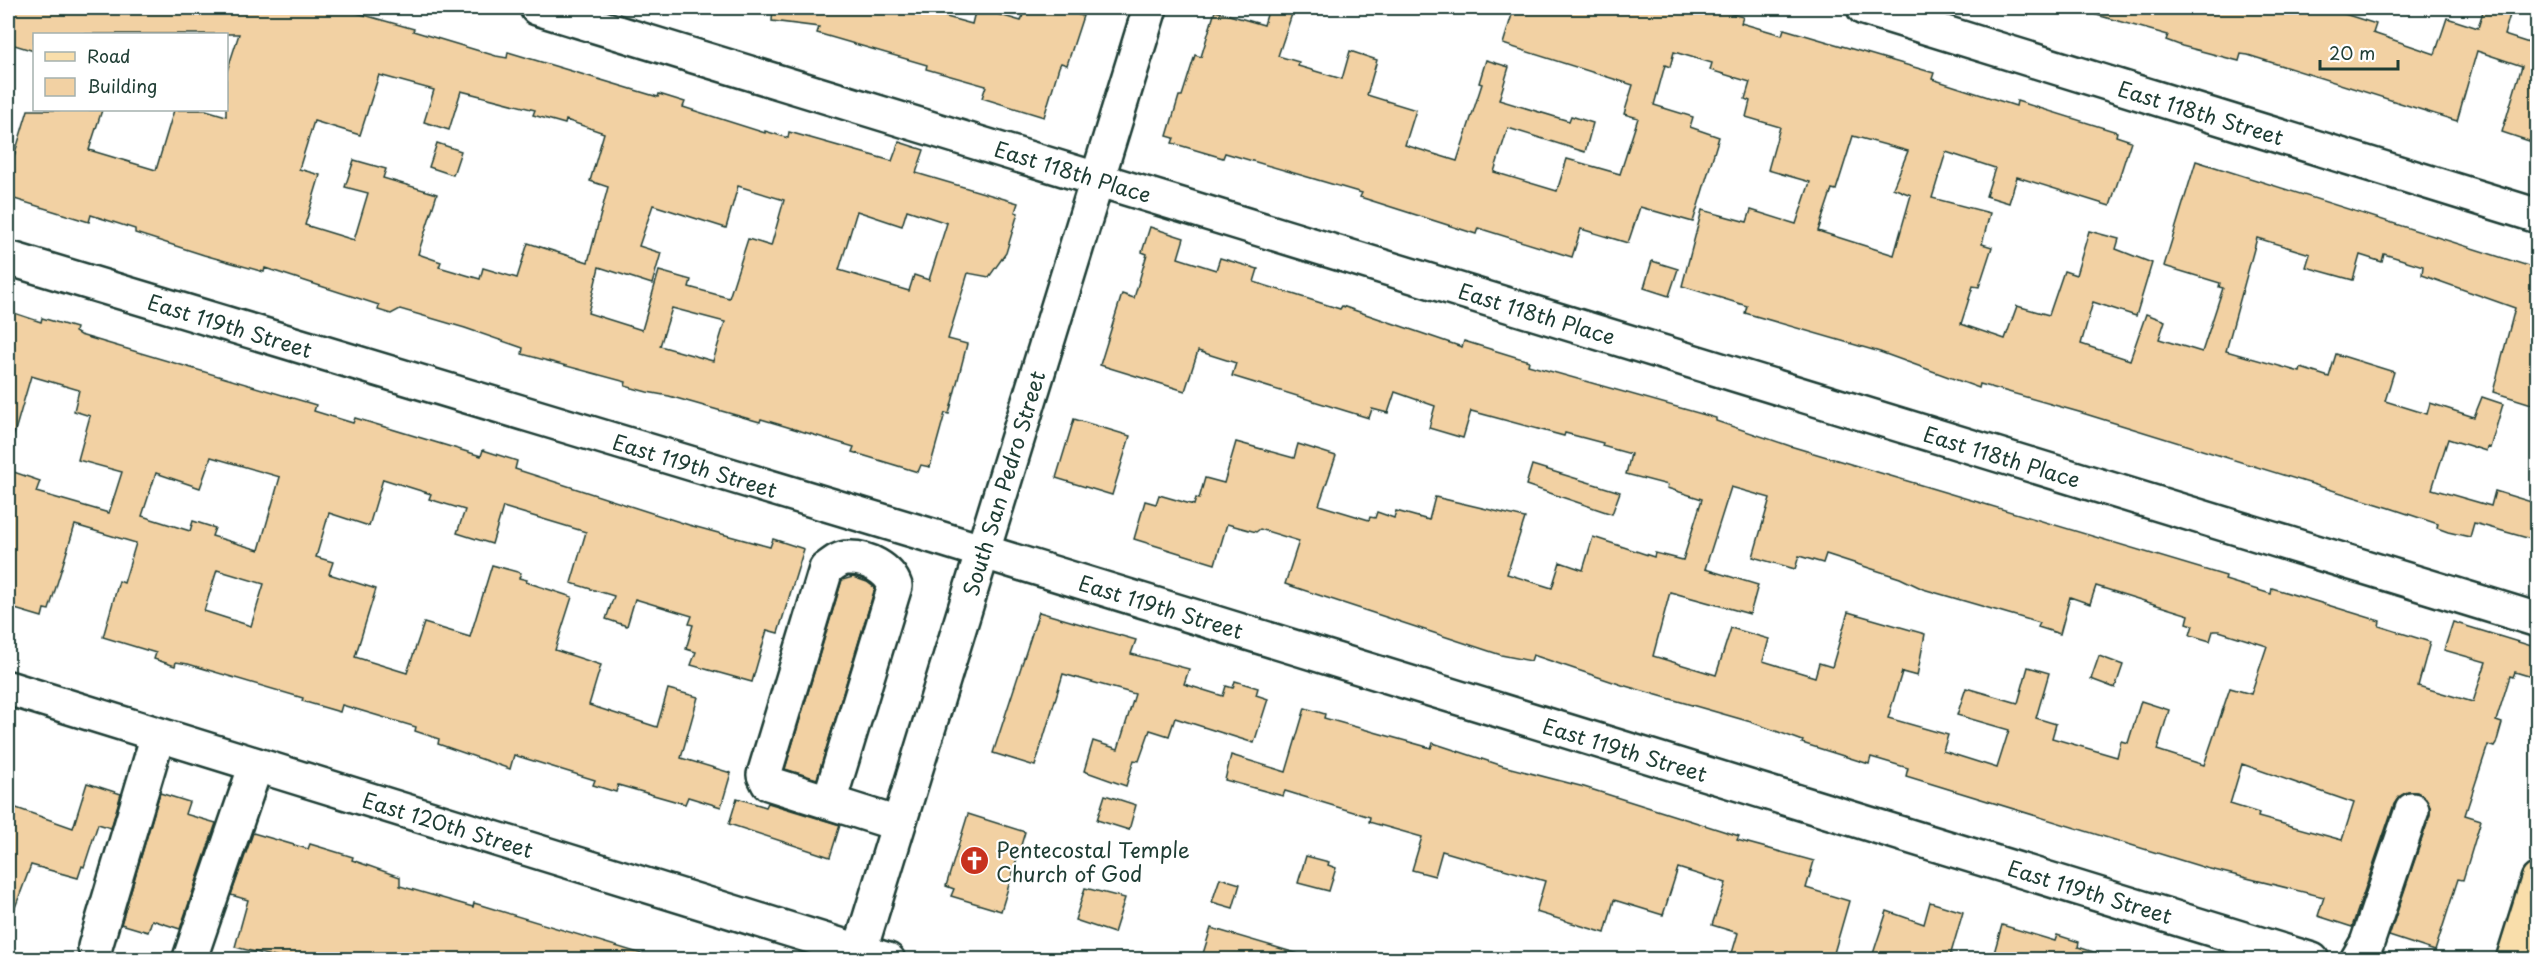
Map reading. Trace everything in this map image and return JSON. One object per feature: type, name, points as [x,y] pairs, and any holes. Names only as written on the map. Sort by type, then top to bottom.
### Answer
[{"type":"main road","points":[[2513,960],[2538,880]]},
{"type":"street","name":"South San Pedro Street","points":[[868,957],[898,824],[1150,8]]},
{"type":"street","name":"East 118th Street","points":[[1864,8],[2538,216]]},
{"type":"street","name":"East 118th Place","points":[[555,10],[2538,620]]},
{"type":"street","name":"East 119th Street","points":[[8,258],[982,551],[2312,960]]},
{"type":"street","points":[[829,802],[895,586],[891,575],[879,566],[848,557],[837,561],[826,570],[764,775],[768,783],[898,824]]},
{"type":"street","name":"East 120th Street","points":[[8,688],[868,957]]},
{"type":"street","points":[[95,946],[158,735]]},
{"type":"street","points":[[190,958],[256,765]]},
{"type":"street","points":[[2357,960],[2367,943],[2412,810]]},
{"type":"building","points":[[8,8],[339,8],[414,29],[413,31],[496,56],[507,58],[508,52],[658,97],[659,94],[685,102],[683,107],[765,133],[765,131],[788,138],[789,132],[892,161],[899,142],[924,150],[916,173],[1018,203],[1015,212],[1018,213],[1006,253],[989,277],[968,273],[948,339],[967,344],[949,414],[945,413],[930,467],[921,465],[918,472],[852,452],[854,447],[761,419],[760,422],[647,392],[625,386],[626,382],[522,354],[523,348],[465,328],[400,309],[391,314],[378,310],[379,305],[265,268],[264,272],[204,255],[135,233],[135,229],[91,215],[89,222],[8,197],[8,176],[28,110],[102,111],[89,150],[156,170],[174,111],[209,111],[226,116],[228,68],[239,34],[33,33],[33,51],[8,43]],"holes":[[[379,75],[434,90],[424,122],[449,130],[461,91],[535,110],[533,115],[565,124],[566,120],[604,133],[590,181],[608,187],[588,262],[528,243],[517,278],[483,268],[480,279],[439,267],[441,262],[418,254],[437,194],[383,178],[386,169],[354,160],[345,187],[368,193],[354,240],[305,225],[320,175],[299,169],[314,121],[360,135]],[[738,186],[784,200],[771,246],[748,239],[729,298],[689,287],[691,280],[659,271],[642,330],[588,313],[599,267],[652,284],[661,253],[639,246],[653,205],[726,228]],[[907,210],[947,223],[929,280],[914,275],[909,291],[839,270],[857,211],[902,226]],[[672,308],[725,322],[713,361],[660,346]]]},
{"type":"building","points":[[773,8],[914,8],[972,24],[976,8],[1021,21],[1025,8],[1077,8],[1076,14],[1083,16],[1067,65],[1061,63],[1059,67],[1044,117],[982,98],[986,86],[926,69],[927,65],[817,33],[819,27],[772,21]]},
{"type":"building","points":[[1269,8],[1294,8],[1278,56],[1299,62],[1298,66],[1342,79],[1350,51],[1377,60],[1367,95],[1416,110],[1405,145],[1457,161],[1482,84],[1479,83],[1486,60],[1509,67],[1499,100],[1569,121],[1571,116],[1593,123],[1585,152],[1508,128],[1494,172],[1557,191],[1567,159],[1620,174],[1638,118],[1624,114],[1633,85],[1503,44],[1514,8],[1711,8],[1743,17],[1741,23],[1782,35],[1784,29],[1934,73],[1932,79],[2016,106],[2017,101],[2117,132],[2116,136],[2131,141],[2110,206],[2017,177],[2009,203],[1986,196],[1995,168],[1946,152],[1932,198],[1990,213],[1982,244],[1992,247],[1979,287],[1973,286],[1961,324],[2005,339],[2017,306],[2049,315],[2064,271],[2076,275],[2089,231],[2119,239],[2116,249],[2152,263],[2136,316],[2093,302],[2081,344],[2130,360],[2146,314],[2165,321],[2159,339],[2202,352],[2223,288],[2219,287],[2220,283],[2164,266],[2196,161],[2538,269],[2538,406],[2493,392],[2515,308],[2422,275],[2423,266],[2384,254],[2382,262],[2360,255],[2353,280],[2306,267],[2310,254],[2257,238],[2226,351],[2300,372],[2301,368],[2329,377],[2336,354],[2394,372],[2385,401],[2427,414],[2430,403],[2474,417],[2482,397],[2503,404],[2490,448],[2487,447],[2486,451],[2448,439],[2432,489],[2491,506],[2495,491],[2538,504],[2538,541],[2474,523],[2470,537],[2448,532],[2437,528],[2438,524],[2390,508],[2079,412],[1980,384],[1979,388],[1880,352],[1745,313],[1747,306],[1682,286],[1702,210],[1747,222],[1751,210],[1796,224],[1810,182],[1768,170],[1780,127],[1746,117],[1750,101],[1745,99],[1750,82],[1710,70],[1712,63],[1674,52],[1670,67],[1665,65],[1654,105],[1693,117],[1690,127],[1719,137],[1693,222],[1640,207],[1628,243],[1581,229],[1572,257],[1478,228],[1476,234],[1360,197],[1362,193],[1225,153],[1223,158],[1172,143],[1174,138],[1167,136],[1179,96],[1182,96],[1195,55],[1201,57],[1215,11],[1264,25]],"holes":[[[1853,136],[1908,151],[1893,188],[1911,195],[1894,255],[1818,231],[1832,189],[1836,190]]]},
{"type":"building","points":[[2094,8],[2336,8],[2335,11],[2376,24],[2373,33],[2435,54],[2447,18],[2478,28],[2484,8],[2512,8],[2504,35],[2529,43],[2532,32],[2538,33],[2538,122],[2532,142],[2502,132],[2522,66],[2477,51],[2457,121],[2248,55],[2241,54],[2239,61],[2182,46],[2166,40],[2168,35],[2093,14]]},
{"type":"building","points":[[437,143],[461,151],[453,175],[429,167]]},
{"type":"building","points":[[1150,227],[1184,238],[1178,258],[1216,270],[1220,258],[1258,269],[1254,282],[1340,309],[1342,306],[1462,347],[1464,341],[1529,361],[1528,365],[1716,418],[1716,421],[1790,446],[2226,576],[2225,580],[2271,594],[2272,588],[2380,621],[2379,626],[2430,642],[2418,686],[2473,702],[2486,662],[2444,650],[2453,622],[2538,648],[2532,677],[2515,672],[2513,677],[2510,676],[2496,721],[2502,723],[2496,744],[2494,747],[2488,745],[2465,815],[2481,820],[2463,880],[2458,879],[2435,951],[2389,936],[2430,815],[2430,806],[2426,798],[2417,792],[2408,792],[2400,796],[2394,804],[2352,927],[2318,916],[2324,897],[2206,868],[1906,776],[1908,768],[1871,757],[1869,764],[1802,743],[1803,741],[1751,722],[1622,685],[1533,655],[1531,661],[1501,655],[1285,584],[1299,541],[1260,529],[1256,532],[1227,524],[1215,564],[1134,539],[1145,501],[1156,504],[1159,495],[1194,505],[1196,498],[1199,499],[1205,478],[1224,483],[1236,442],[1294,458],[1298,444],[1336,456],[1319,505],[1369,520],[1370,517],[1375,518],[1377,512],[1394,518],[1396,511],[1429,520],[1435,497],[1525,518],[1507,574],[1552,588],[1560,562],[1583,570],[1593,537],[1654,557],[1655,553],[1683,560],[1702,499],[1667,488],[1668,485],[1626,474],[1631,454],[1602,446],[1603,443],[1565,433],[1564,436],[1471,411],[1463,438],[1429,428],[1435,406],[1395,392],[1388,413],[1372,409],[1369,418],[1232,376],[1236,363],[1198,351],[1185,391],[1100,365],[1122,294],[1134,298],[1147,254],[1142,252]],"holes":[[[1731,487],[1770,498],[1753,557],[1795,569],[1799,556],[1823,563],[1826,554],[1900,578],[1923,589],[2040,623],[2038,627],[2060,634],[2070,597],[2090,604],[2096,586],[2189,615],[2187,623],[2193,625],[2190,635],[2210,641],[2213,631],[2219,631],[2267,646],[2251,694],[2230,688],[2204,765],[2157,750],[2169,710],[2141,701],[2128,743],[2121,741],[2117,757],[2052,738],[2056,724],[2036,718],[2049,673],[2028,667],[2018,703],[1966,688],[1957,715],[2009,730],[1997,768],[1943,751],[1948,735],[1888,718],[1902,672],[1917,676],[1925,634],[1848,612],[1832,667],[1819,663],[1815,677],[1763,661],[1769,639],[1731,628],[1716,675],[1653,656],[1670,592],[1750,614],[1758,585],[1705,569]],[[2242,764],[2354,803],[2342,840],[2258,817],[2259,813],[2230,804]]]},
{"type":"building","points":[[1652,261],[1678,269],[1669,296],[1644,288]]},
{"type":"building","points":[[8,311],[41,322],[42,318],[76,328],[75,332],[80,335],[316,405],[314,411],[353,423],[355,418],[481,456],[483,450],[517,461],[515,469],[689,525],[770,547],[773,539],[804,549],[778,633],[767,630],[752,682],[691,665],[696,652],[686,649],[693,625],[689,624],[692,616],[635,599],[627,626],[606,619],[614,596],[571,583],[586,532],[503,507],[492,544],[457,533],[465,510],[429,499],[431,494],[383,479],[369,526],[329,513],[316,557],[333,562],[329,574],[376,589],[355,657],[407,673],[424,623],[470,637],[492,565],[521,573],[519,578],[527,580],[526,582],[572,597],[555,650],[601,665],[589,705],[657,727],[668,689],[698,697],[681,758],[731,773],[721,807],[688,797],[685,804],[618,785],[616,792],[593,785],[595,780],[514,755],[510,769],[438,744],[439,739],[415,731],[416,727],[342,705],[340,712],[302,701],[303,698],[188,664],[176,662],[175,666],[154,659],[156,653],[103,637],[119,581],[124,583],[136,543],[75,525],[49,610],[44,609],[42,617],[8,607],[8,470],[40,481],[36,492],[109,513],[122,472],[78,460],[90,416],[74,411],[79,390],[31,376],[13,438],[8,437]],"holes":[[[211,457],[280,477],[259,550],[212,536],[215,528],[193,521],[190,531],[142,516],[156,473],[200,488]],[[217,570],[264,584],[251,626],[204,611]]]},
{"type":"building","points":[[1074,419],[1130,436],[1112,495],[1056,478]]},
{"type":"building","points":[[1532,465],[1620,492],[1612,514],[1526,485]]},
{"type":"building","points":[[853,577],[875,588],[817,779],[785,769],[842,580]]},
{"type":"building","points":[[1039,612],[1136,640],[1131,654],[1189,669],[1184,684],[1223,696],[1226,686],[1233,688],[1235,681],[1258,688],[1256,695],[1268,699],[1254,743],[1175,718],[1169,736],[1150,730],[1139,761],[1134,760],[1126,786],[1084,771],[1093,741],[1118,749],[1135,694],[1063,674],[1035,766],[993,753]]},
{"type":"building","points":[[2099,656],[2123,665],[2115,688],[2091,679]]},
{"type":"building","points":[[1305,708],[1325,714],[1324,718],[1431,748],[1433,743],[1503,766],[1584,787],[1739,836],[1737,840],[1814,861],[1806,888],[1849,901],[1832,960],[1730,960],[1738,933],[1712,925],[1726,883],[1678,868],[1663,915],[1614,900],[1605,933],[1536,912],[1545,881],[1442,851],[1435,876],[1412,870],[1422,837],[1369,822],[1370,817],[1285,791],[1283,796],[1225,780],[1231,755],[1286,772]]},
{"type":"building","points":[[87,783],[121,794],[111,828],[98,824],[84,867],[82,866],[78,878],[31,865],[10,921],[8,921],[8,805],[73,828]]},
{"type":"building","points":[[160,793],[189,802],[185,814],[216,823],[180,929],[152,920],[148,932],[121,924]]},
{"type":"building","points":[[1105,795],[1136,805],[1129,830],[1097,820]]},
{"type":"building","points":[[737,798],[766,807],[768,803],[840,825],[830,857],[729,824]]},
{"type":"building","points":[[968,814],[1025,832],[1001,911],[951,896],[954,889],[946,886]]},
{"type":"building","points":[[253,833],[308,849],[310,844],[353,857],[352,860],[400,877],[400,886],[473,907],[474,903],[642,954],[642,960],[287,960],[235,947],[248,900],[231,895]]},
{"type":"building","points":[[1306,856],[1329,862],[1328,865],[1336,868],[1329,891],[1298,883]]},
{"type":"building","points":[[1220,878],[1240,884],[1233,908],[1212,902]]},
{"type":"building","points":[[1085,888],[1125,898],[1114,933],[1075,920]]},
{"type":"building","points":[[1930,902],[1963,912],[1949,960],[1871,960],[1887,911],[1924,924]]},
{"type":"building","points":[[2002,925],[2055,941],[2057,935],[2079,942],[2078,947],[2100,954],[2100,960],[1992,960]]},
{"type":"building","points":[[1211,928],[1299,954],[1298,960],[1201,960]]},
{"type":"place","name":"Pentecostal Temple Church of God","points":[[975,861]]}]
